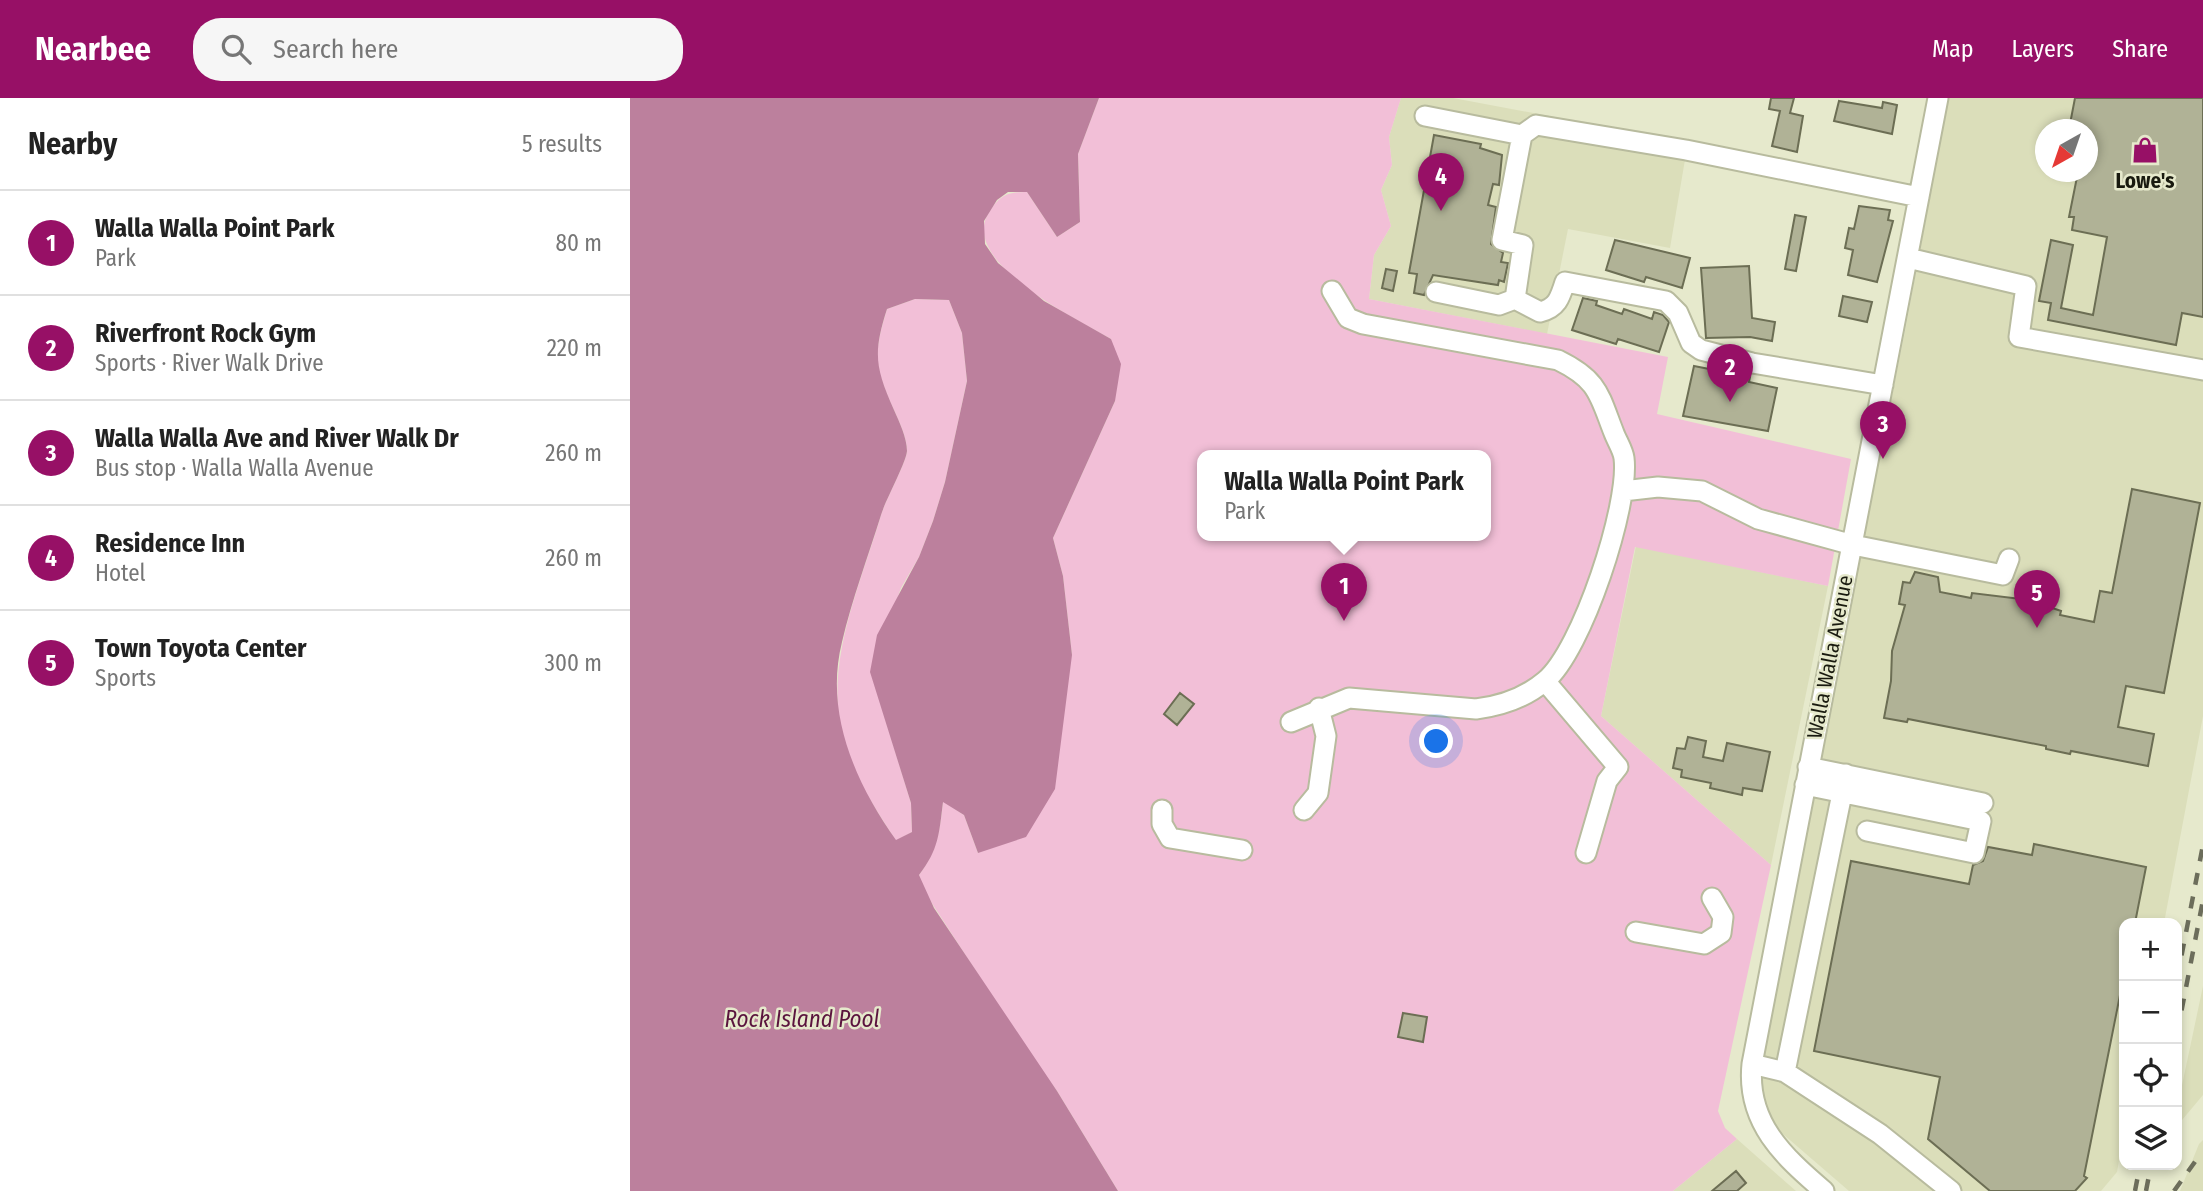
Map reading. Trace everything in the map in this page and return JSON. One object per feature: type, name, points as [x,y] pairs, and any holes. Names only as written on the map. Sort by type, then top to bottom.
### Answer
[{"type":"street","name":"Walla Walla Avenue","points":[[1824,1191],[1777,1149],[1764,1130],[1752,1097],[1752,1064],[1938,98]]},
{"type":"street","points":[[1425,116],[1522,135],[1538,126],[1686,150],[1919,197]]},
{"type":"street","points":[[1515,299],[1523,245],[1503,240],[1522,135]]},
{"type":"street","points":[[1908,258],[2026,286],[2019,337],[2203,370]]},
{"type":"street","points":[[1436,292],[1499,305],[1515,299],[1540,312],[1549,310],[1559,300],[1565,282],[1666,300],[1678,313],[1691,343],[1701,350],[1752,363],[1883,386]]},
{"type":"street","points":[[1291,722],[1319,708],[1349,698],[1484,708],[1514,700],[1545,681],[1562,663],[1586,620],[1623,491],[1624,456],[1604,399],[1576,369],[1558,360],[1363,324],[1348,318],[1332,290]]},
{"type":"street","points":[[1623,491],[1658,487],[1702,491],[1758,519],[1853,545],[2003,575],[2009,559]]},
{"type":"street","points":[[1545,681],[1618,767],[1607,781],[1586,853]]},
{"type":"street","points":[[1304,810],[1318,793],[1326,736],[1319,708]]},
{"type":"street","points":[[1806,776],[1981,821],[1974,853],[1867,831]]},
{"type":"street","points":[[1844,784],[1983,803]]},
{"type":"street","points":[[1785,1072],[1844,784]]},
{"type":"street","points":[[1162,810],[1162,824],[1170,838],[1242,850]]},
{"type":"street","points":[[1636,932],[1704,944],[1721,933],[1723,916],[1712,898]]},
{"type":"street","points":[[1752,1064],[1785,1072],[1880,1134],[1951,1191]]},
{"type":"shaded area","points":[[1099,98],[1401,98],[1389,137],[1392,165],[1381,190],[1391,226],[1374,255],[1369,299],[1668,357],[1657,414],[1851,459],[1828,586],[1635,547],[1601,716],[1771,865],[1718,1111],[1725,1128],[1737,1139],[1673,1191],[1118,1191],[1057,1091],[1034,1061],[922,888],[919,875],[937,840],[943,801],[964,815],[978,853],[1072,655],[1063,576],[1053,538],[1115,401],[1111,339],[1027,288],[1006,270],[991,252],[984,233],[988,214],[996,203],[1008,194],[1020,192],[1027,192],[1057,237],[1080,222],[1078,154]]},
{"type":"shaded area","points":[[1401,98],[1453,98],[1688,142],[1670,248],[1568,229],[1547,334],[1369,299],[1374,255],[1391,226],[1381,190],[1392,165],[1389,137]]},
{"type":"shaded area","points":[[1948,98],[2203,98],[2203,716],[2165,918],[2119,918],[2117,1172],[2101,1191],[1849,1191],[1777,1129],[1753,1093],[1906,326]]},
{"type":"shaded area","points":[[915,299],[949,300],[962,333],[967,381],[945,482],[933,521],[919,557],[901,588],[871,672],[911,803],[912,832],[896,841],[866,793],[848,755],[838,713],[838,685],[846,627],[854,598],[881,515],[907,451],[906,441],[879,371],[879,338],[887,309]]},
{"type":"shaded area","points":[[1636,546],[1828,586],[1771,865],[1601,716]]},
{"type":"shaded area","points":[[2203,986],[2203,1095],[2182,1120],[2182,1085]]},
{"type":"shaded area","points":[[1737,1139],[1796,1191],[1673,1191]]},
{"type":"shaded area","points":[[2203,1140],[2203,1191],[2180,1191],[2199,1144]]},
{"type":"water","name":"Rock Island Pool","points":[[630,98],[1099,98],[1078,154],[1080,222],[1057,237],[1027,192],[1008,192],[997,200],[984,221],[985,244],[998,263],[1044,301],[1111,339],[1121,364],[1115,401],[1053,538],[1063,576],[1072,655],[1055,789],[1026,837],[978,853],[964,815],[943,802],[934,849],[919,875],[934,908],[1057,1091],[1118,1191],[630,1191]],"holes":[[[915,299],[949,300],[962,333],[967,381],[945,482],[933,521],[919,557],[877,635],[870,672],[911,803],[912,832],[896,840],[868,795],[847,747],[837,695],[838,669],[855,594],[881,515],[907,451],[878,360],[887,309]]]},
{"type":"building","points":[[1771,98],[1794,98],[1790,113],[1803,116],[1797,152],[1772,146],[1780,111],[1769,109]]},
{"type":"building","points":[[2075,98],[2203,98],[2203,317],[2182,313],[2176,345],[2048,320],[2051,303],[2039,301],[2051,240],[2073,245],[2061,308],[2093,315],[2107,237],[2072,230],[2074,217],[2069,217],[2076,182],[2098,182],[2098,119],[2071,119]]},
{"type":"building","points":[[1839,101],[1882,108],[1883,102],[1897,105],[1892,134],[1834,121]]},
{"type":"building","points":[[1434,135],[1481,144],[1480,148],[1502,155],[1499,185],[1493,184],[1488,205],[1496,207],[1491,244],[1503,253],[1501,262],[1508,263],[1504,282],[1499,280],[1498,285],[1433,275],[1424,295],[1414,293],[1417,274],[1409,273]]},
{"type":"building","points":[[1859,206],[1890,210],[1888,220],[1893,221],[1877,282],[1848,275],[1853,250],[1845,248],[1849,228],[1854,229]]},
{"type":"building","points":[[1795,215],[1806,217],[1796,271],[1785,269]]},
{"type":"building","points":[[1615,240],[1690,258],[1682,288],[1646,277],[1644,282],[1606,270]]},
{"type":"building","points":[[1749,266],[1752,318],[1775,322],[1772,341],[1750,337],[1706,338],[1701,268]]},
{"type":"building","points":[[1386,269],[1397,271],[1393,291],[1382,288]]},
{"type":"building","points":[[1843,296],[1872,302],[1867,322],[1839,316]]},
{"type":"building","points":[[1583,298],[1597,301],[1596,305],[1622,314],[1624,309],[1652,319],[1654,312],[1663,315],[1669,322],[1659,352],[1618,339],[1616,344],[1572,330]]},
{"type":"building","points":[[1694,366],[1750,377],[1749,382],[1777,388],[1768,431],[1683,416]]},
{"type":"building","points":[[2132,489],[2200,503],[2164,693],[2126,686],[2118,727],[2154,734],[2148,766],[2071,751],[2070,754],[2046,749],[2046,746],[1908,719],[1907,722],[1884,718],[1891,681],[1892,651],[1905,605],[1899,604],[1903,582],[1910,583],[1915,572],[1938,577],[1940,592],[1971,598],[1972,593],[2029,600],[2061,611],[2060,615],[2094,622],[2100,591],[2112,593]]},
{"type":"building","points":[[1180,693],[1194,704],[1177,725],[1164,714]]},
{"type":"building","points":[[1688,737],[1706,741],[1703,757],[1723,761],[1727,743],[1770,752],[1762,791],[1743,788],[1742,795],[1710,788],[1711,783],[1681,777],[1682,770],[1673,768],[1677,748],[1685,749]]},
{"type":"building","points":[[2034,844],[2146,867],[2136,918],[2119,918],[2119,1000],[2084,1176],[2087,1178],[2075,1191],[1990,1191],[1928,1139],[1940,1077],[1814,1051],[1851,861],[1969,884],[1973,865],[1983,861],[1988,847],[2032,855]]},
{"type":"building","points":[[1403,1013],[1427,1017],[1423,1042],[1398,1037]]},
{"type":"building","points":[[1736,1171],[1746,1183],[1737,1191],[1712,1191]]},
{"type":"railway","points":[[2182,953],[2203,845]]},
{"type":"railway","points":[[2182,1008],[2203,900]]},
{"type":"railway","points":[[2174,1191],[2197,1159]]},
{"type":"railway","points":[[2135,1191],[2139,1170]]},
{"type":"railway","points":[[2146,1191],[2150,1170]]},
{"type":"place","name":"Lowe's","points":[[2145,150]]},
{"type":"place","name":"Residence Inn","points":[[1441,211]]},
{"type":"place","name":"Riverfront Rock Gym","points":[[1730,402]]},
{"type":"place","name":"Walla Walla Ave and River Walk Dr","points":[[1883,459]]},
{"type":"place","name":"Walla Walla Point Park","points":[[1344,621]]},
{"type":"place","name":"Town Toyota Center","points":[[2037,628]]}]
